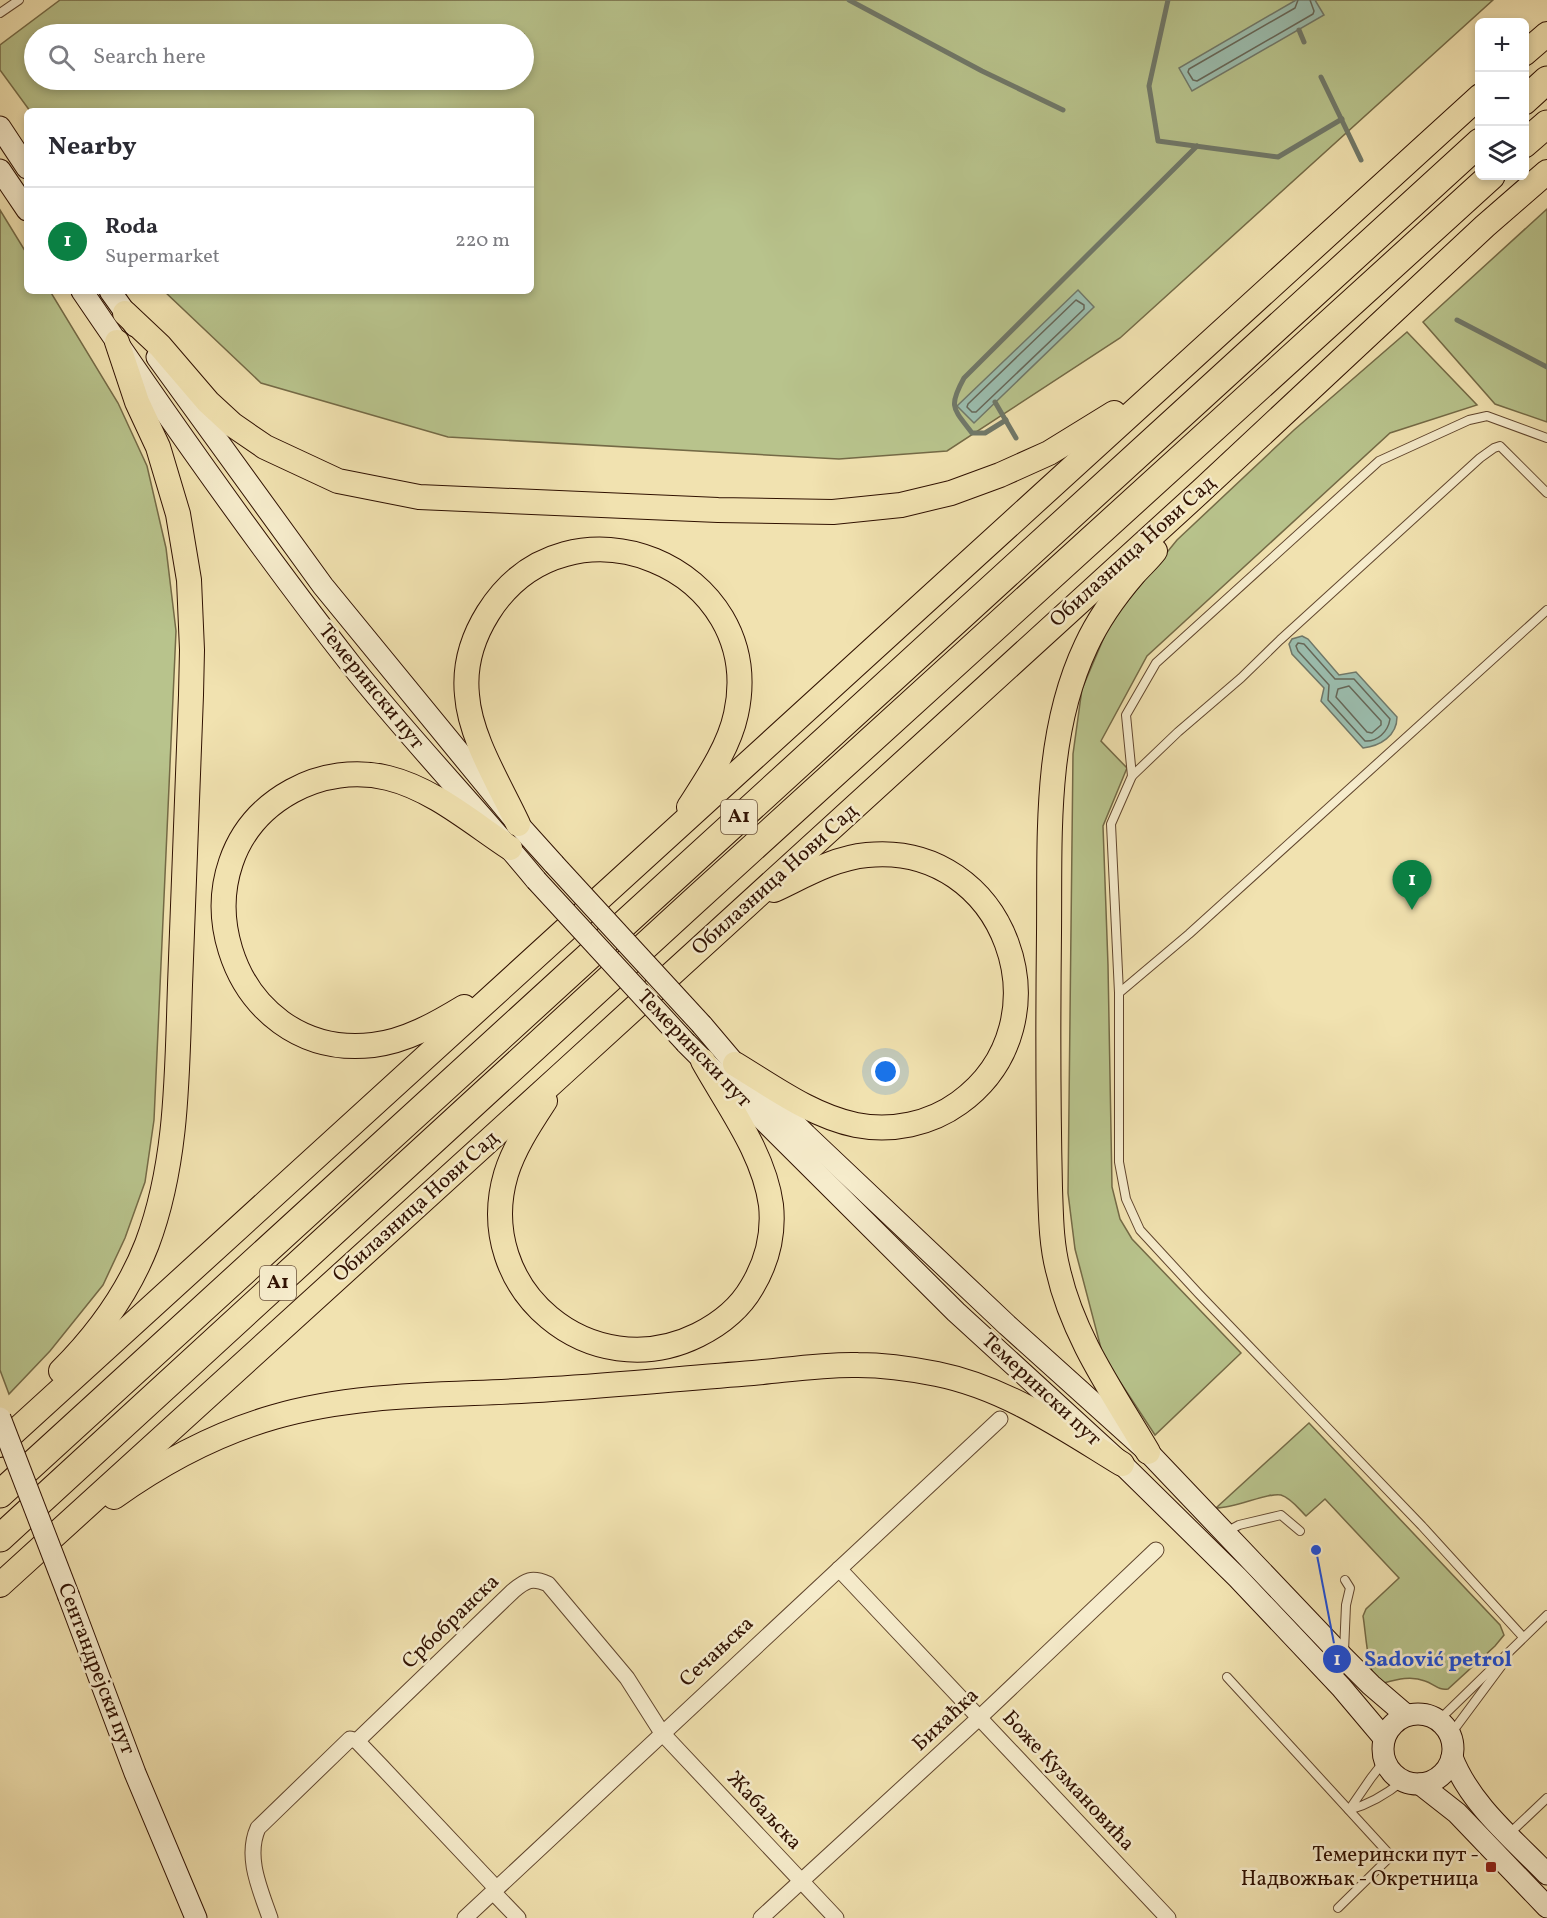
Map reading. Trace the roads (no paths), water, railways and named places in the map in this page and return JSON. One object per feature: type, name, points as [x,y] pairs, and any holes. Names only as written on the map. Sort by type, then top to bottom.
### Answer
[{"type":"highway","points":[[1529,96],[1547,80]]},
{"type":"highway","points":[[1529,140],[1547,124]]},
{"type":"highway","name":"A1","points":[[0,1494],[1475,146]]},
{"type":"highway","name":"A1","points":[[0,1538],[692,903],[1487,180]]},
{"type":"main road","points":[[1529,50],[1547,34]]},
{"type":"main road","points":[[0,1445],[1475,100]]},
{"type":"main road","points":[[0,127],[24,163]]},
{"type":"main road","points":[[0,170],[24,206]]},
{"type":"main road","name":"Обилазница Нови Сад","points":[[0,1585],[1201,491],[1485,226],[1547,172]]},
{"type":"main road","name":"Темерински пут","points":[[84,294],[217,485],[322,627],[422,750],[536,880],[703,1062],[956,1312],[1122,1464],[1238,1578],[1341,1687],[1384,1738]]},
{"type":"main road","name":"Темерински пут","points":[[112,294],[323,586],[518,824],[735,1064],[806,1135],[998,1317],[1148,1452],[1344,1658],[1406,1715]]},
{"type":"main road","points":[[125,312],[160,346],[208,402],[233,425],[265,447],[338,481],[418,497],[718,510],[833,512],[901,505],[951,493],[1050,453],[1160,386]]},
{"type":"main road","points":[[27,1420],[45,1387],[71,1361],[108,1317],[136,1269],[147,1244],[161,1199],[167,1171],[174,1106],[191,695],[192,638],[189,580],[178,514],[168,480],[158,447],[138,402],[117,342]]},
{"type":"main road","points":[[1148,1452],[1084,1343],[1065,1295],[1054,1248],[1048,1117],[1052,788],[1063,713],[1086,646],[1114,599],[1152,555],[1201,491]]},
{"type":"main road","points":[[518,824],[483,749],[469,711],[466,681],[476,635],[503,593],[529,572],[573,553],[606,549],[647,556],[676,570],[691,581],[714,605],[731,634],[735,648],[739,672],[739,699],[731,733],[675,829]]},
{"type":"main road","points":[[501,987],[426,1028],[389,1042],[356,1045],[313,1038],[279,1021],[259,1003],[246,987],[227,942],[223,902],[227,875],[234,857],[243,838],[258,817],[297,788],[333,776],[373,776],[403,783],[444,804],[510,848]]},
{"type":"main road","points":[[735,1064],[812,1109],[841,1121],[874,1127],[905,1126],[936,1117],[951,1109],[978,1087],[989,1075],[1005,1047],[1016,1007],[1014,963],[1009,945],[996,919],[965,883],[944,870],[922,861],[880,854],[851,858],[823,867],[751,901]]},
{"type":"main road","points":[[562,1074],[529,1127],[506,1174],[501,1210],[506,1250],[512,1271],[524,1292],[549,1319],[575,1335],[596,1344],[642,1350],[667,1347],[686,1341],[720,1323],[749,1292],[758,1277],[768,1251],[772,1215],[761,1168],[748,1139],[703,1062]]},
{"type":"main road","points":[[58,1530],[104,1504],[153,1470],[192,1448],[226,1433],[274,1417],[316,1407],[372,1399],[525,1391],[858,1365],[937,1374],[996,1391],[1024,1404],[1122,1464]]},
{"type":"main road","name":"Сентандрејски пут","points":[[0,1418],[135,1773],[196,1918]]},
{"type":"main road","points":[[1412,1782],[1431,1782],[1441,1776],[1448,1768],[1453,1746],[1444,1728],[1428,1716],[1417,1714],[1406,1715],[1396,1720],[1389,1728],[1384,1738],[1385,1760],[1392,1770],[1456,1813],[1547,1906]]},
{"type":"main road","points":[[1452,1757],[1460,1778],[1473,1797],[1546,1871]]},
{"type":"street","name":"Сечањска","points":[[465,1918],[1000,1419]]},
{"type":"street","name":"Бихаћка","points":[[761,1918],[980,1718],[1156,1550]]},
{"type":"street","name":"Боже Кузмановића","points":[[839,1569],[1168,1918]]},
{"type":"street","name":"Србобранска","points":[[270,1918],[252,1861],[253,1839],[258,1828],[350,1739],[357,1741],[524,1581],[535,1579],[548,1584],[627,1678],[662,1733]]},
{"type":"street","name":"Жабаљска","points":[[662,1733],[836,1918]]},
{"type":"street","points":[[357,1741],[495,1890],[518,1918]]},
{"type":"lane","points":[[0,13],[19,0]]},
{"type":"lane","points":[[1132,777],[1126,715],[1156,663],[1379,461],[1469,420],[1487,416],[1547,438]]},
{"type":"lane","points":[[1523,1637],[1422,1526],[1140,1230],[1126,1199],[1119,1162],[1119,993],[1111,824],[1132,777],[1147,761],[1494,448],[1500,446],[1547,493]]},
{"type":"lane","points":[[1119,993],[1189,934],[1547,610]]},
{"type":"lane","points":[[1226,1533],[1239,1526],[1281,1515],[1299,1531]]},
{"type":"lane","points":[[1344,1658],[1350,1588],[1345,1580]]},
{"type":"lane","points":[[1444,1728],[1469,1692],[1547,1615]]},
{"type":"lane","points":[[1444,1728],[1523,1637]]},
{"type":"lane","points":[[1227,1677],[1391,1856],[1338,1908]]},
{"type":"lane","points":[[1349,1810],[1385,1760]]},
{"type":"lane","points":[[1349,1810],[1366,1805],[1412,1782]]},
{"type":"lane","points":[[1509,1834],[1547,1798]]},
{"type":"water","points":[[1296,0],[1315,0],[1324,15],[1192,91],[1179,68]]},
{"type":"water","points":[[1078,290],[1094,307],[974,423],[957,406]]},
{"type":"water","points":[[1302,636],[1308,639],[1339,675],[1356,672],[1397,717],[1391,735],[1375,745],[1363,748],[1321,701],[1324,688],[1292,654],[1289,644],[1292,639]]},
{"type":"waterway","points":[[849,0],[982,71],[1063,110]]},
{"type":"waterway","points":[[1168,0],[1149,86],[1158,141],[1278,157],[1342,119]]},
{"type":"waterway","points":[[1299,30],[1304,42]]},
{"type":"waterway","points":[[1321,77],[1361,160]]},
{"type":"waterway","points":[[1006,420],[985,433],[972,433],[960,418],[954,402],[964,378],[1197,146]]},
{"type":"waterway","points":[[1457,320],[1547,367]]},
{"type":"waterway","points":[[995,402],[1016,438]]},
{"type":"place","name":"Roda","points":[[1412,910]]},
{"type":"place","name":"Sadović petrol","points":[[1316,1550]]},
{"type":"place","name":"Темерински пут - Надвожњак - Окретница","points":[[1491,1867]]}]
